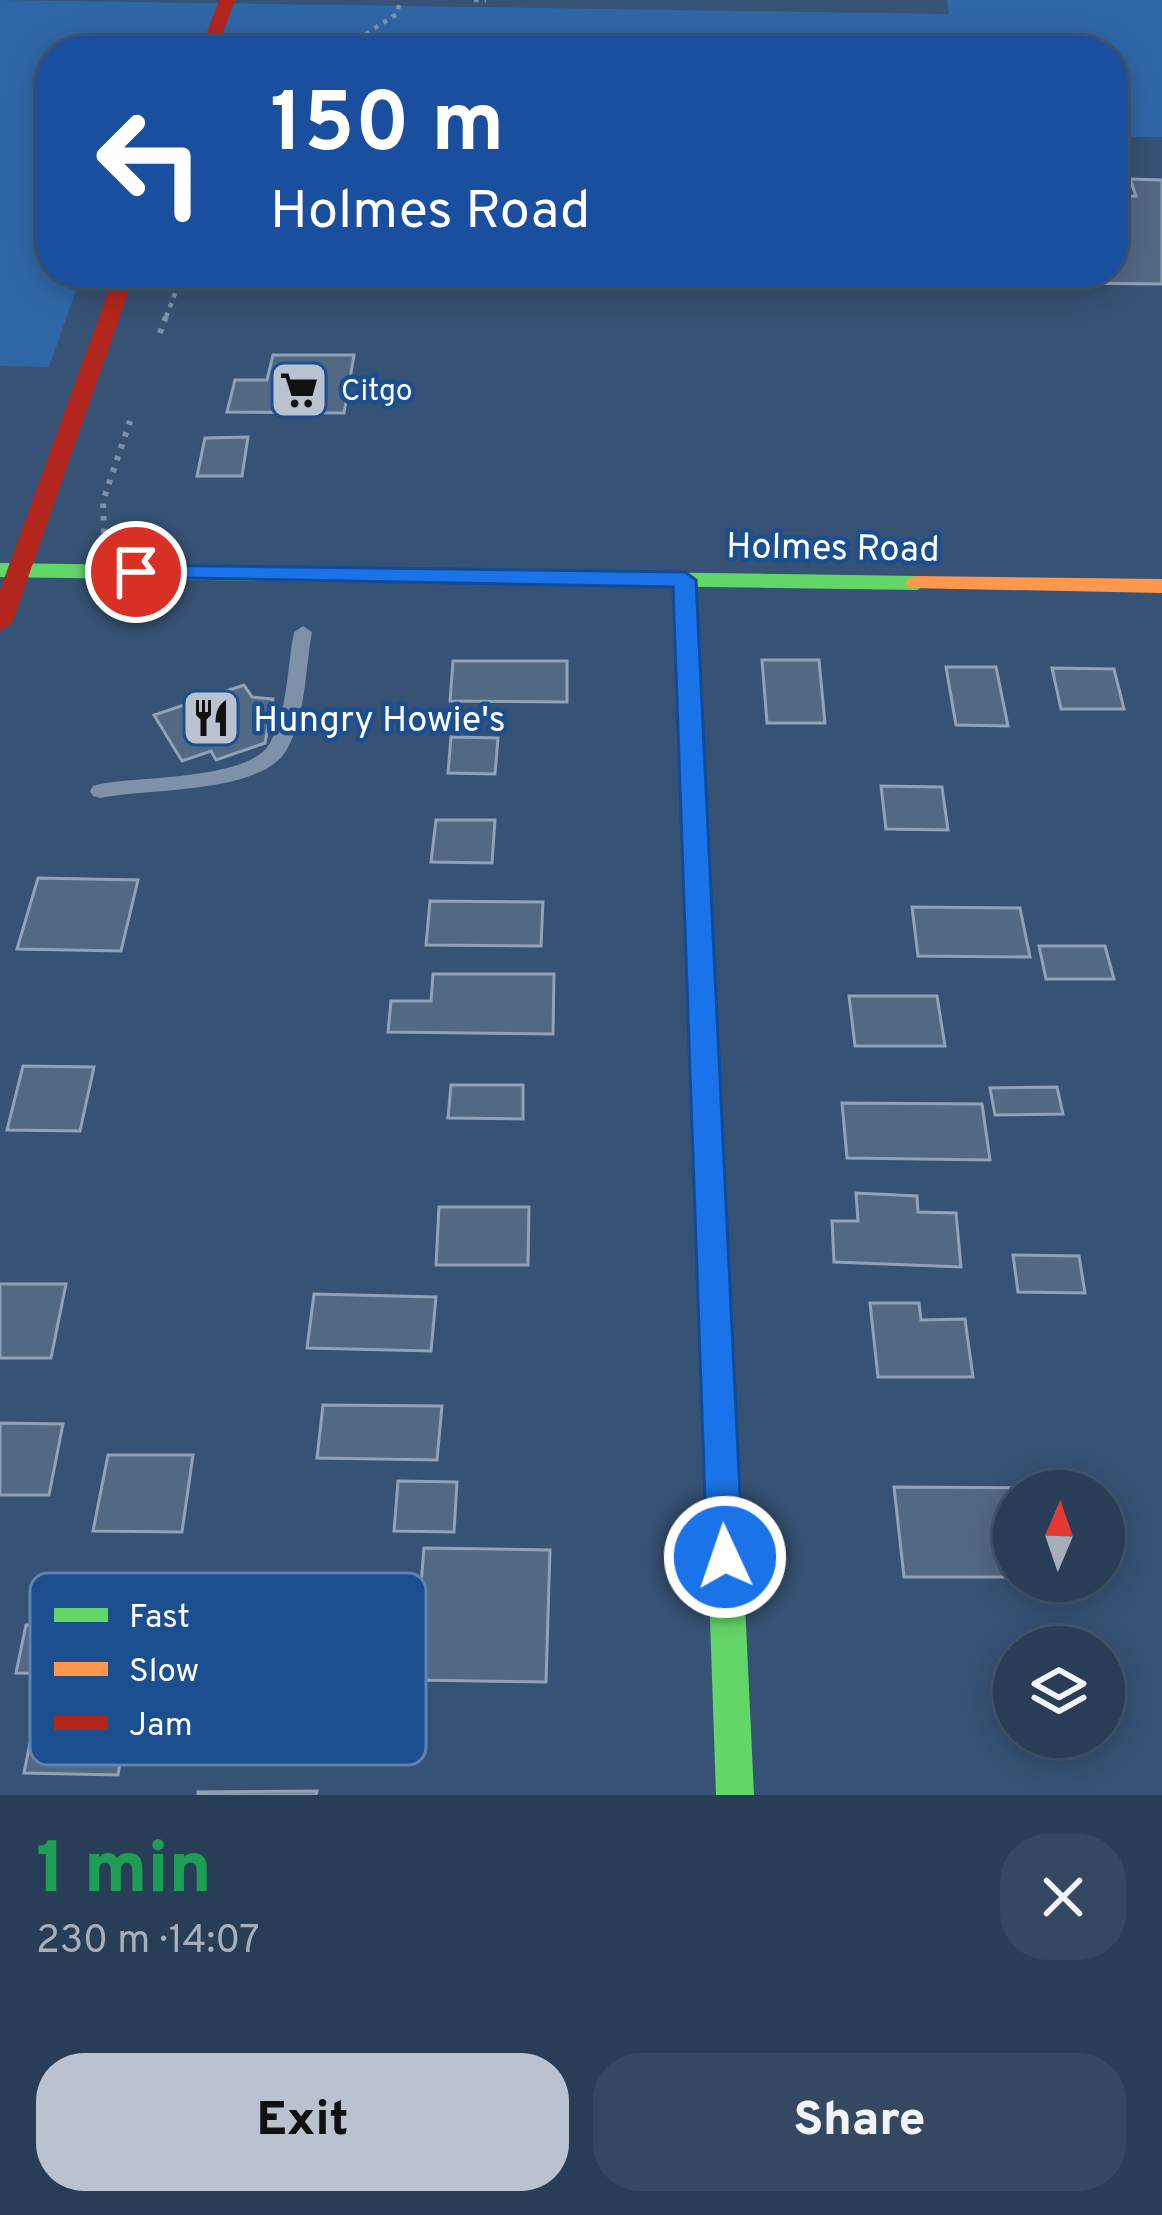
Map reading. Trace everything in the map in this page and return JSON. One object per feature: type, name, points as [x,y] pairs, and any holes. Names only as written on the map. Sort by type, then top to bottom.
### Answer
[{"type":"main road","points":[[214,36],[227,0]]},
{"type":"main road","points":[[0,623],[8,570],[118,288]]},
{"type":"main road","name":"Holmes Road","points":[[8,570],[1162,586]]},
{"type":"main road","points":[[685,580],[735,1795]]},
{"type":"lane","points":[[100,791],[158,778],[221,778],[260,767],[278,748],[303,632]]},
{"type":"path","points":[[363,36],[397,14],[400,0]]},
{"type":"path","points":[[474,0],[486,0]]},
{"type":"path","points":[[156,344],[177,288]]},
{"type":"path","points":[[104,534],[104,501],[135,404]]},
{"type":"shaded area","points":[[0,0],[949,14],[947,0],[1162,0],[1162,137],[1128,137],[1128,36],[36,36],[36,288],[77,288],[49,367],[0,366]]},
{"type":"building","points":[[1130,179],[1162,180],[1162,284],[1128,284],[1128,196],[1136,196]]},
{"type":"building","points":[[273,355],[354,355],[344,413],[227,412],[235,380],[267,380]]},
{"type":"building","points":[[248,437],[242,476],[197,476],[205,438]]},
{"type":"building","points":[[762,660],[819,660],[825,723],[767,723]]},
{"type":"building","points":[[453,661],[567,661],[567,702],[450,701]]},
{"type":"building","points":[[946,667],[996,667],[1008,726],[956,725]]},
{"type":"building","points":[[1052,668],[1114,669],[1124,709],[1061,709]]},
{"type":"building","points":[[244,685],[252,697],[273,699],[265,743],[216,760],[211,751],[182,761],[154,715]]},
{"type":"building","points":[[451,737],[498,738],[495,774],[448,773]]},
{"type":"building","points":[[881,786],[942,787],[948,830],[886,829]]},
{"type":"building","points":[[436,820],[495,820],[492,863],[431,862]]},
{"type":"building","points":[[38,878],[138,880],[121,951],[17,949]]},
{"type":"building","points":[[430,901],[543,902],[541,946],[426,945]]},
{"type":"building","points":[[912,907],[1020,908],[1030,957],[918,956]]},
{"type":"building","points":[[1039,946],[1105,946],[1114,979],[1046,979]]},
{"type":"building","points":[[433,974],[554,974],[553,1034],[388,1032],[391,1001],[431,1001]]},
{"type":"building","points":[[849,996],[937,996],[945,1046],[855,1046]]},
{"type":"building","points":[[23,1066],[94,1067],[80,1131],[7,1130]]},
{"type":"building","points":[[451,1085],[523,1085],[523,1119],[448,1118]]},
{"type":"building","points":[[1057,1087],[1063,1114],[995,1115],[990,1088]]},
{"type":"building","points":[[842,1103],[982,1104],[990,1160],[847,1158]]},
{"type":"building","points":[[856,1193],[917,1196],[918,1212],[956,1213],[961,1267],[834,1262],[832,1221],[858,1221]]},
{"type":"building","points":[[439,1207],[529,1207],[528,1265],[436,1265]]},
{"type":"building","points":[[1013,1255],[1079,1256],[1085,1293],[1018,1292]]},
{"type":"building","points":[[0,1284],[66,1284],[51,1358],[0,1358]]},
{"type":"building","points":[[314,1294],[436,1297],[431,1351],[307,1348]]},
{"type":"building","points":[[870,1303],[919,1303],[921,1320],[965,1319],[973,1377],[878,1377]]},
{"type":"building","points":[[323,1405],[442,1406],[437,1460],[317,1458]]},
{"type":"building","points":[[0,1423],[63,1424],[49,1495],[0,1495]]},
{"type":"building","points":[[108,1455],[193,1455],[182,1532],[93,1531]]},
{"type":"building","points":[[398,1481],[457,1482],[454,1532],[394,1531]]},
{"type":"building","points":[[894,1487],[993,1488],[993,1577],[904,1577]]},
{"type":"building","points":[[424,1548],[550,1550],[546,1682],[426,1680],[426,1573],[422,1573]]},
{"type":"building","points":[[26,1625],[30,1625],[30,1673],[16,1673]]},
{"type":"building","points":[[30,1743],[30,1765],[120,1765],[118,1775],[24,1773]]},
{"type":"building","points":[[317,1791],[316,1795],[198,1795],[198,1792]]},
{"type":"traffic: fast","points":[[0,570],[917,583]]},
{"type":"traffic: fast","points":[[710,1178],[735,1795]]},
{"type":"traffic: slow","points":[[917,583],[1162,586]]},
{"type":"traffic: jam","points":[[214,36],[227,0]]},
{"type":"traffic: jam","points":[[0,623],[120,288]]},
{"type":"traffic: jam","points":[[685,580],[710,1178]]},
{"type":"place","name":"Citgo","points":[[299,390]]},
{"type":"place","name":"Hungry Howie's","points":[[211,718]]},
{"type":"route","points":[[136,572],[685,580],[725,1557]]}]
